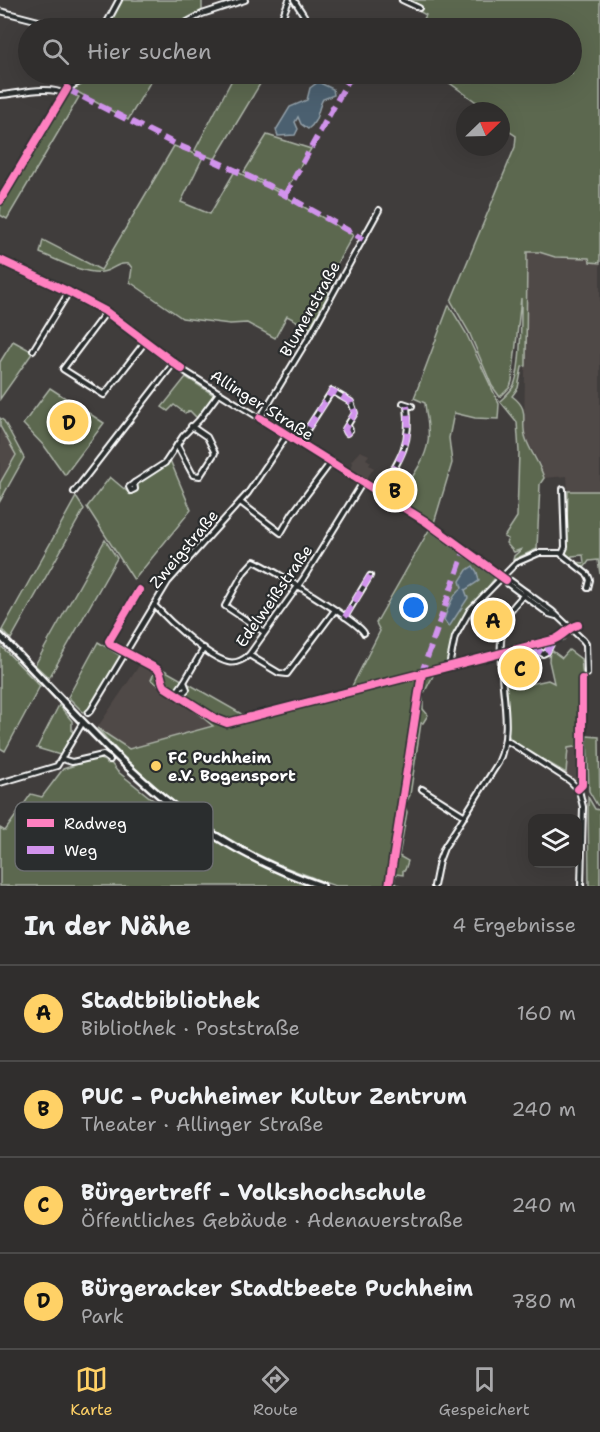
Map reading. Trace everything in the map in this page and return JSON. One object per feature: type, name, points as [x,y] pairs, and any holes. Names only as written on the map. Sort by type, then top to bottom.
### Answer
[{"type":"street","points":[[109,18],[119,0]]},
{"type":"street","points":[[195,18],[245,0]]},
{"type":"street","points":[[282,18],[289,0]]},
{"type":"street","points":[[294,0],[306,18]]},
{"type":"street","points":[[402,0],[419,8]]},
{"type":"street","points":[[0,11],[27,18]]},
{"type":"street","points":[[0,201],[70,84]]},
{"type":"street","points":[[67,89],[76,84]]},
{"type":"street","points":[[0,95],[47,90],[64,94]]},
{"type":"street","name":"Blumenstraße","points":[[260,418],[298,357],[379,210]]},
{"type":"street","name":"Allinger Straße","points":[[0,260],[106,312],[173,364],[380,492],[437,529],[502,576],[508,584],[552,610],[586,644],[587,674]]},
{"type":"street","points":[[33,350],[69,292]]},
{"type":"street","points":[[106,312],[63,369],[104,395],[145,342]]},
{"type":"street","points":[[74,492],[173,364]]},
{"type":"street","points":[[299,442],[332,391],[352,404],[355,413],[348,426]]},
{"type":"street","points":[[134,483],[162,466],[219,393]]},
{"type":"street","points":[[380,492],[400,460],[407,441],[408,405]]},
{"type":"street","points":[[177,445],[193,475],[200,476],[215,453],[208,439],[191,426]]},
{"type":"street","name":"Zweigstraße","points":[[88,713],[92,710],[171,578],[240,502],[265,470],[287,435]]},
{"type":"street","points":[[240,502],[280,533],[331,462]]},
{"type":"street","name":"Edelweißstraße","points":[[154,605],[180,630],[204,648],[230,662],[240,661],[249,655],[298,587],[363,482]]},
{"type":"street","points":[[562,554],[565,547],[563,489]]},
{"type":"street","points":[[449,666],[455,637],[470,610],[502,576],[527,556],[543,552],[562,554],[588,576],[590,580],[588,588]]},
{"type":"street","points":[[264,632],[225,606],[250,563],[256,562],[335,610],[362,628],[364,633]]},
{"type":"street","points":[[345,617],[370,576]]},
{"type":"street","points":[[434,886],[441,856],[498,763],[505,741],[501,653],[505,621],[525,593]]},
{"type":"street","points":[[249,655],[279,673],[287,674],[335,610]]},
{"type":"street","points":[[510,650],[562,637],[569,627]]},
{"type":"street","points":[[0,636],[128,766],[171,802]]},
{"type":"street","points":[[538,644],[538,651],[543,654],[547,652],[553,640]]},
{"type":"street","points":[[184,682],[204,648]]},
{"type":"street","points":[[423,673],[501,653]]},
{"type":"street","points":[[0,783],[53,767],[62,759],[84,722]]},
{"type":"street","points":[[505,741],[570,781],[579,790],[583,814],[581,884],[576,886]]},
{"type":"street","points":[[62,759],[72,762],[103,755],[110,760]]},
{"type":"street","points":[[422,789],[465,816]]},
{"type":"street","points":[[213,832],[261,861],[322,886]]},
{"type":"shaded area","points":[[527,252],[539,252],[555,257],[589,258],[590,262],[600,263],[600,491],[568,491],[567,476],[544,478],[540,464],[524,434]]},
{"type":"shaded area","points":[[0,426],[16,455],[0,483]]},
{"type":"shaded area","points":[[360,451],[369,455],[366,459],[374,468],[366,479],[350,469],[351,461]]},
{"type":"shaded area","points":[[141,663],[155,671],[150,681],[186,704],[213,726],[129,749],[97,728]]},
{"type":"shaded area","points":[[571,746],[581,746],[581,775],[575,781],[546,762],[551,754]]},
{"type":"green space","points":[[121,0],[202,0],[202,12],[190,18],[111,18]]},
{"type":"green space","points":[[398,0],[600,0],[600,263],[590,262],[589,258],[555,257],[539,252],[527,252],[526,366],[522,367],[518,388],[512,396],[522,406],[526,439],[544,478],[540,484],[537,549],[513,560],[522,549],[514,552],[506,543],[508,539],[504,537],[517,517],[519,452],[517,422],[500,401],[509,393],[516,380],[520,344],[521,298],[512,381],[510,387],[500,397],[492,386],[469,332],[451,301],[515,147],[516,136],[510,132],[510,102],[476,102],[451,84],[582,84],[582,18],[424,18],[426,15]]},
{"type":"green space","points":[[79,84],[149,84],[128,120],[74,90],[75,86]]},
{"type":"green space","points":[[230,84],[260,84],[215,159],[195,150]]},
{"type":"green space","points":[[68,92],[79,97],[7,219],[0,215],[1,203]]},
{"type":"green space","points":[[267,135],[311,149],[284,193],[244,172]]},
{"type":"green space","points":[[174,146],[203,157],[181,202],[210,214],[235,171],[269,187],[353,235],[324,287],[329,293],[310,328],[287,316],[275,338],[247,323],[230,324],[182,318],[130,282],[132,268],[129,264],[94,272],[78,269],[40,253],[43,240],[101,270]]},
{"type":"green space","points":[[449,305],[466,333],[499,404],[498,419],[475,418],[454,413],[449,438],[452,463],[434,523],[398,498],[424,457],[428,442],[425,403],[414,398]]},
{"type":"green space","points":[[13,341],[33,352],[0,399],[0,362]]},
{"type":"green space","points":[[186,377],[214,395],[197,418],[190,411],[185,413],[174,405],[168,411],[162,407]]},
{"type":"green space","points":[[50,388],[104,423],[65,475],[45,447],[23,424]]},
{"type":"green space","points":[[0,418],[4,421],[24,458],[0,501],[0,483],[16,455],[0,426]]},
{"type":"green space","points":[[170,460],[191,510],[134,580],[87,507],[110,477],[129,493],[137,490],[136,485]]},
{"type":"green space","points":[[568,491],[600,491],[600,574],[598,560],[589,561],[584,568],[575,562],[584,563],[583,555],[572,556],[571,559],[566,553]]},
{"type":"green space","points":[[76,497],[84,509],[11,639],[2,630]]},
{"type":"green space","points":[[429,530],[495,578],[460,623],[454,635],[446,664],[351,688],[380,631],[376,623]]},
{"type":"green space","points":[[105,540],[117,558],[49,678],[35,665]]},
{"type":"green space","points":[[98,642],[124,658],[91,710],[83,712],[68,697]]},
{"type":"green space","points":[[0,645],[40,686],[5,751],[0,748]]},
{"type":"green space","points":[[550,649],[562,658],[569,650],[581,659],[583,678],[580,746],[568,748],[566,773],[512,741],[508,735],[506,673],[525,681],[525,685],[548,680],[554,683],[549,661]]},
{"type":"green space","points":[[143,658],[247,717],[230,722],[435,672],[423,695],[423,709],[428,715],[421,723],[410,795],[405,805],[407,812],[399,856],[408,861],[403,875],[396,874],[394,883],[401,886],[336,886],[272,861],[213,829],[213,802],[175,802],[141,774],[97,728],[129,749],[213,726],[151,680],[155,671],[141,663]]},
{"type":"green space","points":[[59,705],[72,721],[72,731],[75,733],[64,753],[60,755],[37,748]]},
{"type":"green space","points":[[587,736],[599,737],[600,806],[597,805],[589,791]]},
{"type":"green space","points":[[97,758],[105,761],[106,764],[111,763],[117,771],[156,802],[25,802],[31,794],[42,797],[63,769]]},
{"type":"green space","points":[[588,797],[595,809],[600,810],[600,886],[589,886]]},
{"type":"green space","points":[[15,817],[15,871],[213,871],[213,840],[289,877],[315,886],[0,886],[0,828],[5,831]]},
{"type":"water","points":[[315,84],[322,84],[333,89],[334,95],[323,99],[312,126],[308,129],[301,124],[298,117],[295,122],[298,129],[295,135],[278,136],[276,130],[290,107],[307,100],[310,88]]},
{"type":"water","points":[[473,566],[479,581],[465,590],[468,598],[449,627],[444,620],[447,612],[453,598],[462,588],[460,581],[467,570]]},
{"type":"marked path","points":[[285,195],[346,84]]},
{"type":"marked path","points":[[67,89],[175,144],[269,186],[363,239]]},
{"type":"marked path","points":[[299,442],[332,391],[351,402],[355,413],[345,429],[347,433],[350,430],[348,426]]},
{"type":"marked path","points":[[380,492],[406,442],[407,406]]},
{"type":"marked path","points":[[421,675],[465,549]]},
{"type":"marked path","points":[[345,617],[370,576]]},
{"type":"marked path","points":[[538,643],[538,651],[543,654],[547,652],[553,640]]},
{"type":"cycle path","points":[[0,201],[67,89]]},
{"type":"cycle path","points":[[0,260],[105,311],[182,369]]},
{"type":"cycle path","points":[[260,418],[425,521],[506,580]]},
{"type":"cycle path","points":[[139,590],[109,641],[110,644],[157,669],[165,687],[214,718],[227,723],[553,640],[578,625]]},
{"type":"cycle path","points":[[389,886],[422,673]]},
{"type":"cycle path","points":[[578,789],[582,785],[582,679]]},
{"type":"place","name":"Bürgeracker Stadtbeete Puchheim","points":[[69,422]]},
{"type":"place","name":"PUC - Puchheimer Kultur Zentrum","points":[[395,490]]},
{"type":"place","name":"Stadtbibliothek","points":[[493,620]]},
{"type":"place","name":"Bürgertreff - Volkshochschule","points":[[520,668]]},
{"type":"place","name":"FC Puchheim e.V. Bogensport","points":[[156,766]]}]
